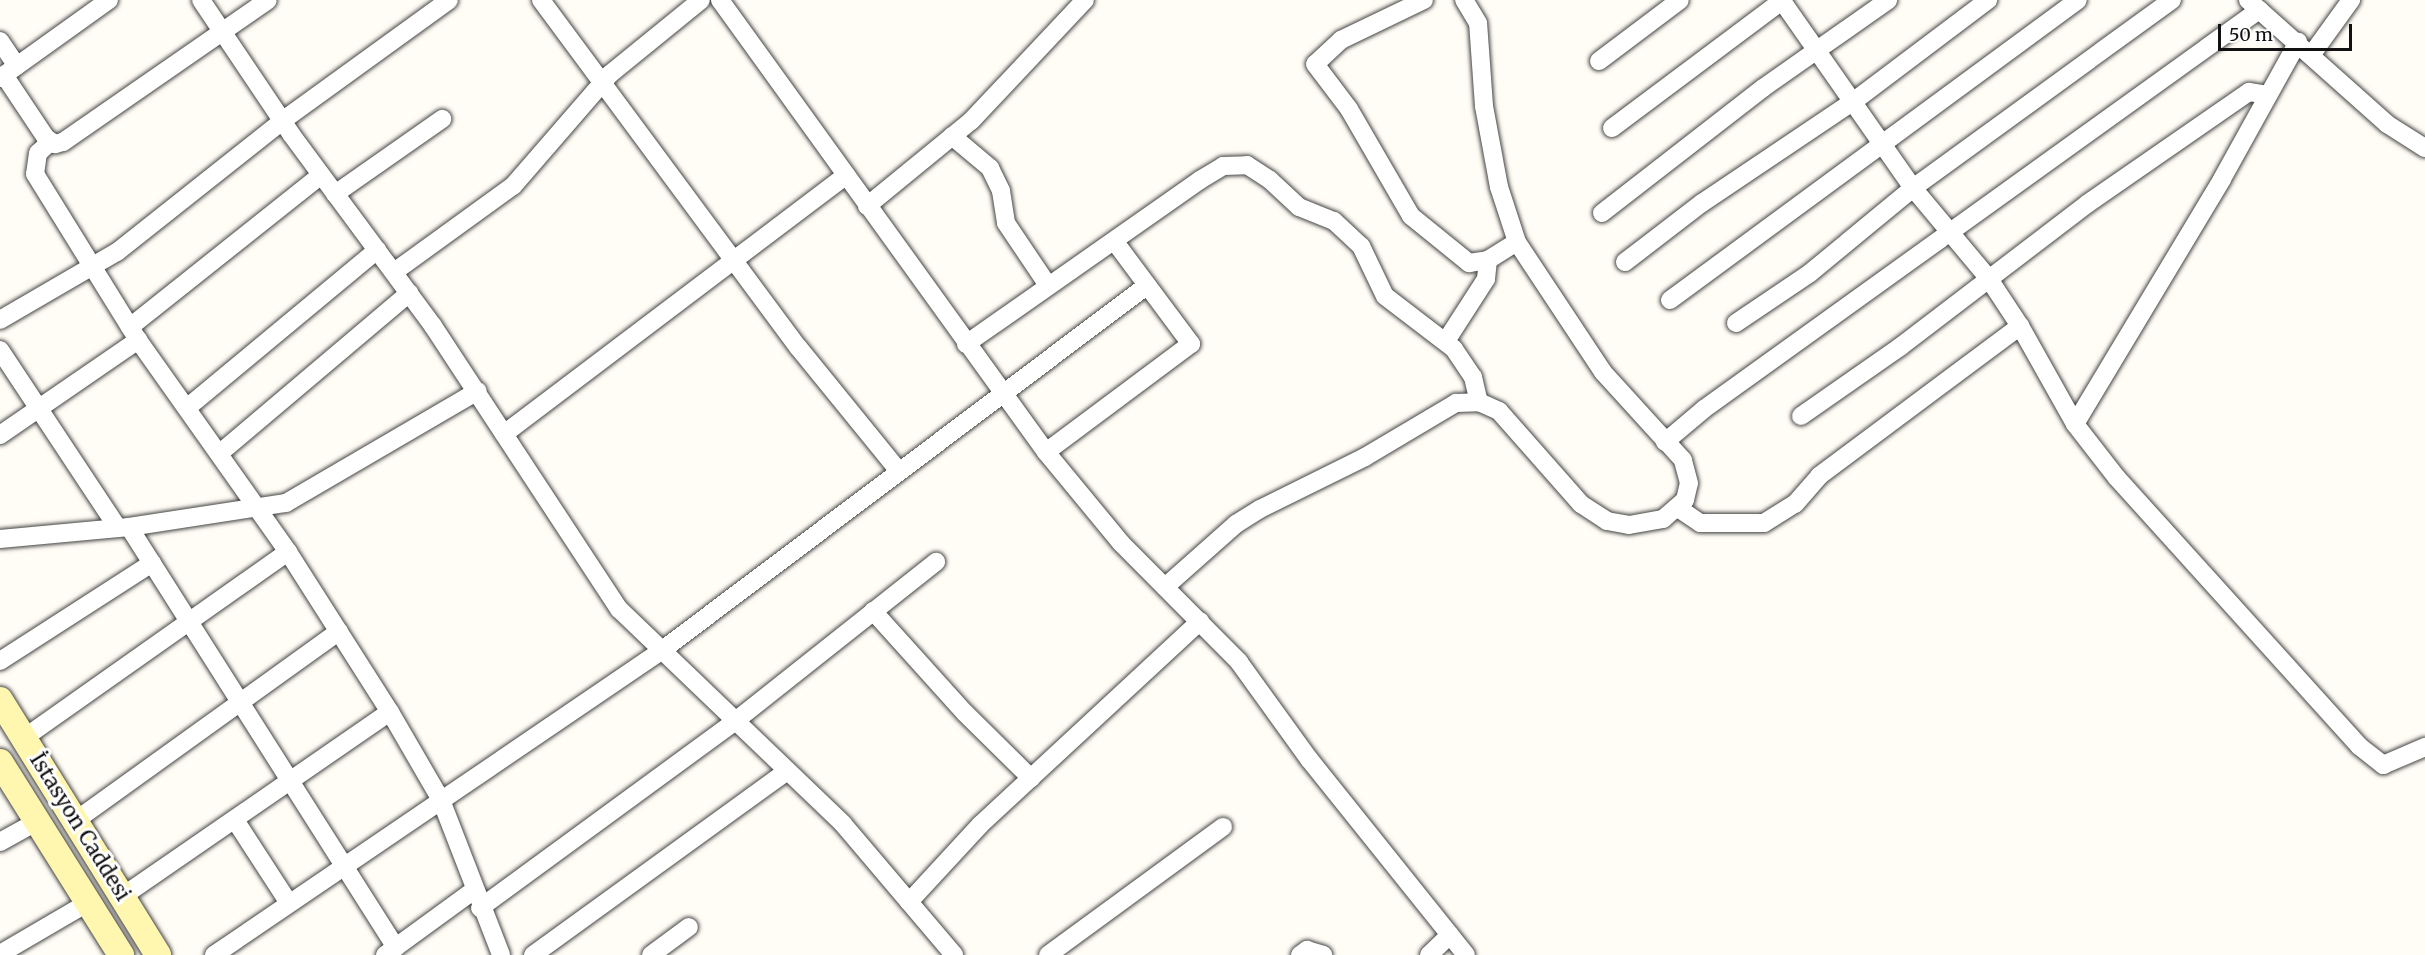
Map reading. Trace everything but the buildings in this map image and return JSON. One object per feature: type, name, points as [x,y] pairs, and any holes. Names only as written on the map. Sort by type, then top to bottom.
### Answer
[{"type":"main road","name":"İstasyon Caddesi","points":[[0,700],[158,955]]},
{"type":"main road","points":[[0,762],[121,955]]},
{"type":"street","points":[[7,73],[109,0]]},
{"type":"street","points":[[201,0],[282,121],[394,272],[478,391],[619,609],[734,722],[843,824],[954,955]]},
{"type":"street","points":[[268,0],[63,142],[50,142],[38,153],[35,174],[134,334],[188,407],[288,552],[390,712],[441,800],[480,908],[501,955]]},
{"type":"street","points":[[1,318],[94,267],[282,121],[449,0]]},
{"type":"street","points":[[541,0],[798,347],[898,470]]},
{"type":"street","points":[[394,272],[513,186],[602,82],[633,52],[701,0]]},
{"type":"street","points":[[720,0],[1046,452],[1121,543],[1239,662],[1309,759],[1466,955]]},
{"type":"street","points":[[867,206],[952,136],[1085,0]]},
{"type":"street","points":[[1424,0],[1341,40],[1315,64],[1349,109],[1411,216],[1469,263],[1488,260],[1517,242]]},
{"type":"street","points":[[1165,587],[1236,524],[1260,509],[1365,457],[1445,407],[1479,402],[1499,411],[1581,504],[1598,516],[1617,524],[1642,524],[1663,519],[1678,508],[1688,492],[1689,474],[1683,460],[1604,372],[1517,242],[1499,187],[1484,106],[1478,23],[1464,0]]},
{"type":"street","points":[[1599,61],[1680,0]]},
{"type":"street","points":[[1612,128],[1783,0],[1913,188],[1989,279],[2020,326],[2075,424],[2117,478],[2360,746],[2383,765],[2425,747]]},
{"type":"street","points":[[1602,213],[1763,88],[1888,0]]},
{"type":"street","points":[[1625,262],[1702,203],[1854,101],[1988,0]]},
{"type":"street","points":[[1670,300],[2078,0]]},
{"type":"street","points":[[1736,323],[1810,273],[1913,188],[2172,0]]},
{"type":"street","points":[[2312,54],[2350,0]]},
{"type":"street","points":[[1665,442],[1704,409],[1952,233],[2254,5],[2312,54],[2387,124],[2425,148]]},
{"type":"street","points":[[0,41],[7,73],[50,142]]},
{"type":"street","points":[[2075,424],[2222,179],[2298,42]]},
{"type":"street","points":[[1801,416],[1989,279],[2087,204],[2249,92],[2268,95]]},
{"type":"street","points":[[335,194],[442,119]]},
{"type":"street","points":[[952,136],[990,168],[1000,191],[1006,224],[1047,284]]},
{"type":"street","points":[[966,344],[1047,284],[1114,242],[1223,166],[1246,165],[1270,180],[1299,207],[1334,221],[1361,246],[1385,296],[1446,341],[1473,377],[1479,402]]},
{"type":"street","points":[[0,435],[39,408],[134,334],[321,175]]},
{"type":"street","points":[[504,434],[846,175]]},
{"type":"street","points":[[1046,452],[1191,344],[1145,287],[1114,242]]},
{"type":"street","points":[[188,407],[377,250]]},
{"type":"street","points":[[1446,341],[1486,279],[1488,260]]},
{"type":"street","points":[[214,955],[661,651],[1001,392],[1145,287]]},
{"type":"street","points":[[220,453],[409,293]]},
{"type":"street","points":[[1678,508],[1700,523],[1764,523],[1795,504],[1819,476],[2020,326]]},
{"type":"street","points":[[0,350],[123,527],[152,563],[344,866],[391,951],[474,890]]},
{"type":"street","points":[[0,539],[123,527],[286,503],[478,391]]},
{"type":"street","points":[[24,738],[288,552]]},
{"type":"street","points":[[480,908],[734,722],[936,562]]},
{"type":"street","points":[[0,661],[152,563]]},
{"type":"street","points":[[873,611],[965,713],[1031,778]]},
{"type":"street","points":[[909,902],[1031,778],[1200,621]]},
{"type":"street","points":[[75,821],[339,631]]},
{"type":"street","points":[[123,896],[390,712]]},
{"type":"street","points":[[533,955],[787,771]]},
{"type":"street","points":[[235,820],[289,903]]},
{"type":"street","points":[[0,842],[39,821]]},
{"type":"street","points":[[1048,955],[1223,827]]},
{"type":"street","points":[[0,954],[89,902]]},
{"type":"street","points":[[651,955],[689,927]]},
{"type":"street","points":[[1429,955],[1450,935]]},
{"type":"street","points":[[1300,955],[1307,950],[1323,955]]}]
